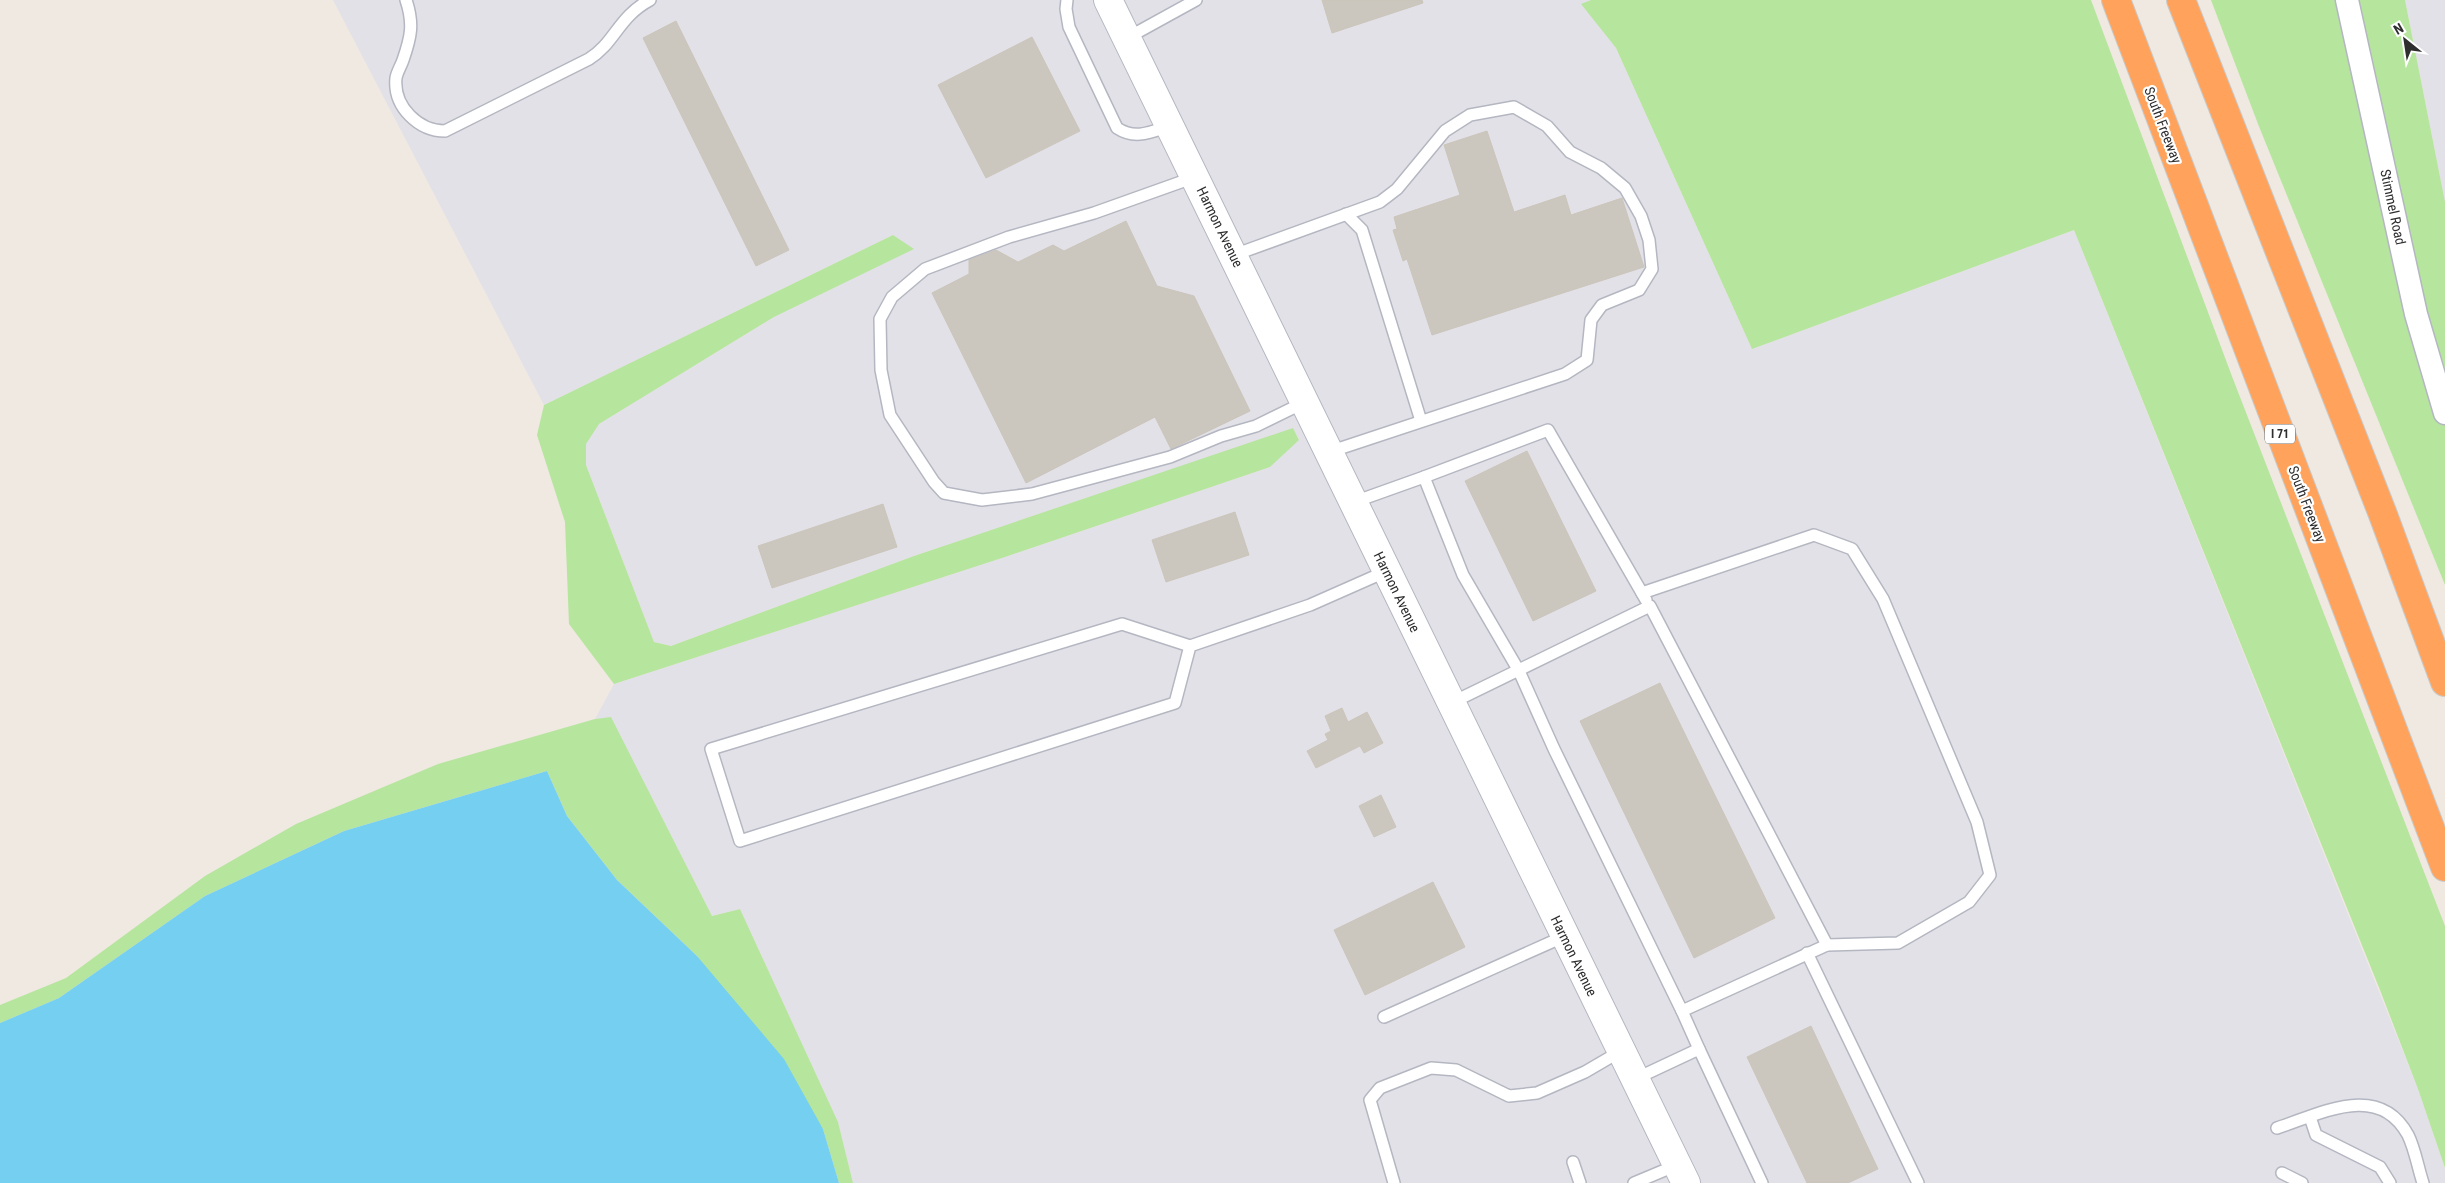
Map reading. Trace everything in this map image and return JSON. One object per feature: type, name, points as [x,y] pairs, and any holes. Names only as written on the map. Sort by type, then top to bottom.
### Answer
[{"type":"highway","name":"South Freeway","points":[[2116,0],[2445,867]]},
{"type":"highway","points":[[2180,0],[2382,512],[2445,682]]},
{"type":"main road","name":"Harmon Avenue","points":[[1108,0],[1682,1174]]},
{"type":"street","name":"Stimmel Road","points":[[2347,0],[2416,314],[2445,413]]},
{"type":"lane","points":[[406,0],[412,18],[409,40],[396,78],[398,92],[406,113],[416,123],[433,131],[445,131],[602,51],[626,17],[650,0]]},
{"type":"lane","points":[[1067,0],[1066,9],[1069,27],[1117,128],[1126,134],[1139,136],[1170,126]]},
{"type":"lane","points":[[1127,38],[1196,0]]},
{"type":"lane","points":[[1234,255],[1380,202],[1398,189],[1444,131],[1470,115],[1514,107],[1547,126],[1570,152],[1601,168],[1625,188],[1641,216],[1647,232],[1652,269],[1639,290],[1602,305],[1591,320],[1587,360],[1565,374],[1329,452]]},
{"type":"lane","points":[[1195,176],[1094,213],[1010,237],[925,269],[892,297],[880,320],[882,370],[890,415],[934,482],[944,493],[982,500],[1032,494],[1170,457],[1221,436],[1256,426],[1305,402]]},
{"type":"lane","points":[[1346,214],[1362,230],[1422,421]]},
{"type":"lane","points":[[1354,502],[1548,430],[1650,606],[1826,945]]},
{"type":"lane","points":[[1424,477],[1463,575],[1519,671],[1554,750],[1682,1011],[1762,1183]]},
{"type":"lane","points":[[1642,593],[1814,535],[1852,549],[1883,599],[1977,822],[1990,875],[1969,902],[1898,943],[1826,945],[1682,1011]]},
{"type":"lane","points":[[1190,646],[1175,703],[740,841],[711,749],[1122,624],[1190,646],[1310,605],[1387,571]]},
{"type":"lane","points":[[1451,703],[1650,606]]},
{"type":"lane","points":[[1384,1017],[1565,936]]},
{"type":"lane","points":[[1807,954],[1918,1183]]},
{"type":"lane","points":[[1635,1079],[1699,1049]]},
{"type":"lane","points":[[1394,1183],[1370,1100],[1380,1088],[1431,1068],[1456,1070],[1509,1096],[1537,1093],[1585,1072],[1621,1051]]},
{"type":"lane","points":[[2277,1128],[2346,1104],[2366,1104],[2389,1113],[2408,1135],[2423,1183]]},
{"type":"lane","points":[[2310,1117],[2316,1135],[2380,1167],[2390,1183]]},
{"type":"lane","points":[[1573,1162],[1580,1183]]},
{"type":"lane","points":[[1634,1183],[1682,1174]]},
{"type":"lane","points":[[2282,1174],[2302,1183]]},
{"type":"shaded area","points":[[333,0],[1591,0],[1582,4],[1616,48],[1752,349],[2074,230],[2418,1089],[2445,1168],[2445,1183],[853,1183],[838,1122],[740,909],[712,916],[611,718],[595,719],[614,684],[1005,557],[1270,467],[1299,439],[1293,429],[914,556],[671,646],[654,642],[586,465],[585,444],[599,424],[774,317],[913,249],[893,235],[544,405]]},
{"type":"shaded area","points":[[2405,0],[2445,0],[2445,202]]},
{"type":"green space","points":[[1591,0],[2091,0],[2233,379],[2445,926],[2445,1168],[2418,1089],[2380,990],[2074,230],[1752,349],[1616,48],[1581,4]]},
{"type":"green space","points":[[2211,0],[2341,0],[2445,423],[2445,585],[2258,124]]},
{"type":"green space","points":[[2356,0],[2405,0],[2445,202],[2445,369],[2425,305]]},
{"type":"green space","points":[[893,235],[914,249],[774,317],[599,424],[586,444],[586,465],[654,642],[671,646],[914,556],[1293,428],[1299,440],[1270,467],[1005,557],[614,684],[569,624],[565,522],[537,435],[544,405]]},
{"type":"green space","points":[[611,717],[712,916],[740,909],[838,1122],[853,1183],[839,1183],[823,1129],[697,956],[617,880],[567,816],[547,771],[344,831],[205,896],[59,998],[0,1023],[0,1005],[66,978],[205,876],[296,824],[438,764],[595,719]]},
{"type":"water","points":[[547,771],[567,816],[617,880],[697,956],[784,1059],[823,1129],[839,1183],[0,1183],[0,1023],[59,998],[205,896],[344,831]]},
{"type":"building","points":[[1322,0],[1422,0],[1423,3],[1332,33]]},
{"type":"building","points":[[676,21],[789,250],[756,266],[643,38]]},
{"type":"building","points":[[1032,37],[1080,131],[986,178],[938,85]]},
{"type":"building","points":[[1487,131],[1514,212],[1565,195],[1571,215],[1622,198],[1644,267],[1432,335],[1407,259],[1403,261],[1393,230],[1397,229],[1394,217],[1460,195],[1444,145]]},
{"type":"building","points":[[1126,221],[1157,286],[1194,296],[1250,411],[1171,449],[1155,417],[1026,483],[932,293],[969,274],[969,260],[996,250],[1018,262],[1053,245],[1064,251]]},
{"type":"building","points":[[1527,451],[1596,591],[1533,621],[1465,481]]},
{"type":"building","points":[[883,504],[897,547],[772,588],[758,546]]},
{"type":"building","points":[[1235,512],[1249,555],[1166,582],[1152,540]]},
{"type":"building","points":[[1660,683],[1775,918],[1694,958],[1580,721]]},
{"type":"building","points":[[1342,708],[1348,722],[1367,712],[1383,743],[1364,753],[1360,746],[1316,768],[1307,751],[1328,740],[1325,734],[1331,731],[1325,716]]},
{"type":"building","points":[[1381,795],[1396,827],[1374,837],[1359,806]]},
{"type":"building","points":[[1433,882],[1465,947],[1365,995],[1334,930]]},
{"type":"building","points":[[1811,1026],[1878,1169],[1848,1183],[1807,1183],[1747,1057]]}]
